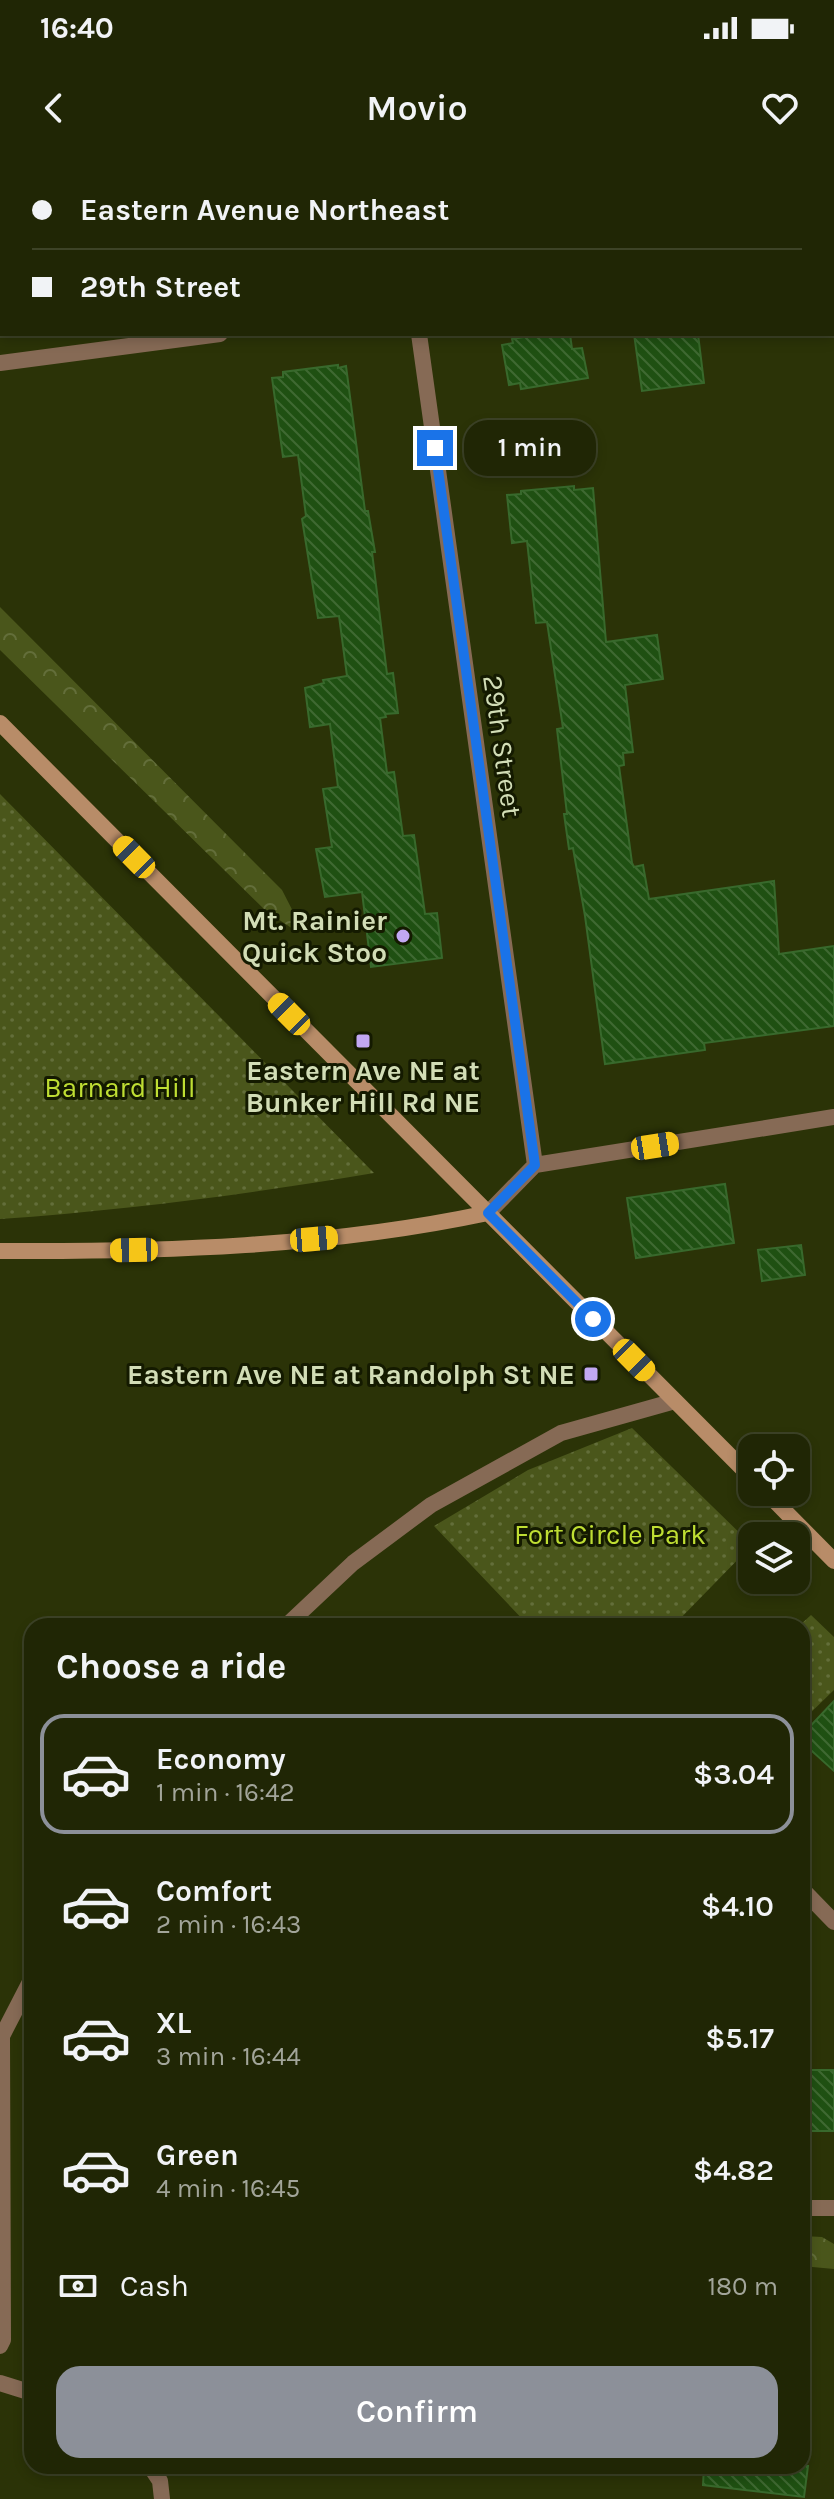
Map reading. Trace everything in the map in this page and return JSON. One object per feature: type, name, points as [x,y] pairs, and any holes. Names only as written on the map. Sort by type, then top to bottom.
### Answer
[{"type":"main road","points":[[0,723],[738,1464]]},
{"type":"main road","points":[[0,1251],[174,1249],[265,1243],[412,1229],[488,1213]]},
{"type":"main road","points":[[780,1506],[834,1561]]},
{"type":"street","points":[[0,363],[205,336]]},
{"type":"street","name":"29th Street","points":[[419,336],[535,1165]]},
{"type":"street","points":[[488,1213],[535,1165],[834,1117]]},
{"type":"street","points":[[295,1618],[353,1563],[431,1505],[561,1433],[675,1401]]},
{"type":"street","points":[[810,1897],[834,1922]]},
{"type":"street","points":[[0,2346],[3,2340],[2,2036],[24,1993]]},
{"type":"street","points":[[810,2208],[834,2208]]},
{"type":"street","points":[[0,2383],[24,2390]]},
{"type":"street","points":[[155,2474],[160,2481],[162,2499]]},
{"type":"green space","points":[[0,607],[282,890],[301,927],[296,931],[266,911],[0,650]]},
{"type":"green space","name":"Barnard Hill","points":[[0,794],[374,1173],[188,1200],[0,1219]]},
{"type":"green space","name":"Fort Circle Park","points":[[632,1428],[738,1531],[738,1559],[681,1618],[521,1618],[434,1526],[528,1470]]},
{"type":"green space","points":[[811,1615],[834,1637],[834,1690],[810,1713],[810,1618]]},
{"type":"green space","points":[[810,2236],[822,2237],[834,2244],[834,2269],[810,2267]]},
{"type":"building","points":[[570,336],[572,349],[582,348],[588,378],[521,389],[520,383],[509,385],[502,345],[513,343],[512,339]]},
{"type":"building","points":[[634,336],[698,336],[704,383],[642,391]]},
{"type":"building","points":[[338,365],[338,368],[346,366],[365,511],[368,511],[375,552],[372,552],[387,674],[393,673],[398,713],[385,714],[386,717],[380,718],[387,773],[394,772],[403,836],[414,835],[425,914],[437,913],[442,958],[371,967],[362,892],[325,897],[316,849],[332,847],[323,789],[338,787],[330,724],[310,727],[305,688],[324,683],[323,680],[347,676],[339,616],[318,618],[302,519],[306,516],[298,455],[283,457],[272,378],[283,377],[283,372]]},
{"type":"building","points":[[574,486],[574,490],[593,488],[606,642],[657,635],[663,679],[625,685],[633,752],[623,753],[624,765],[619,766],[632,863],[634,867],[643,865],[649,899],[774,881],[779,954],[834,946],[834,1026],[704,1043],[705,1050],[605,1064],[585,916],[564,814],[567,814],[557,729],[563,728],[547,622],[536,623],[527,541],[512,543],[507,495]]},
{"type":"building","points":[[725,1184],[734,1243],[636,1258],[627,1198]]},
{"type":"building","points":[[801,1245],[805,1275],[762,1281],[758,1250]]},
{"type":"building","points":[[834,1701],[834,1771],[810,1749],[810,1726]]},
{"type":"building","points":[[810,2070],[834,2070],[834,2131],[810,2131]]},
{"type":"building","points":[[704,2474],[807,2474],[804,2497],[703,2485]]},
{"type":"place","name":"Mt. Rainier Quick Stoo","points":[[403,936]]},
{"type":"place","name":"Eastern Ave NE at Bunker Hill Rd NE","points":[[363,1041]]},
{"type":"place","name":"Eastern Ave NE at Randolph St NE","points":[[591,1374]]},
{"type":"route","points":[[435,448],[535,1165],[488,1213],[593,1319]]}]
